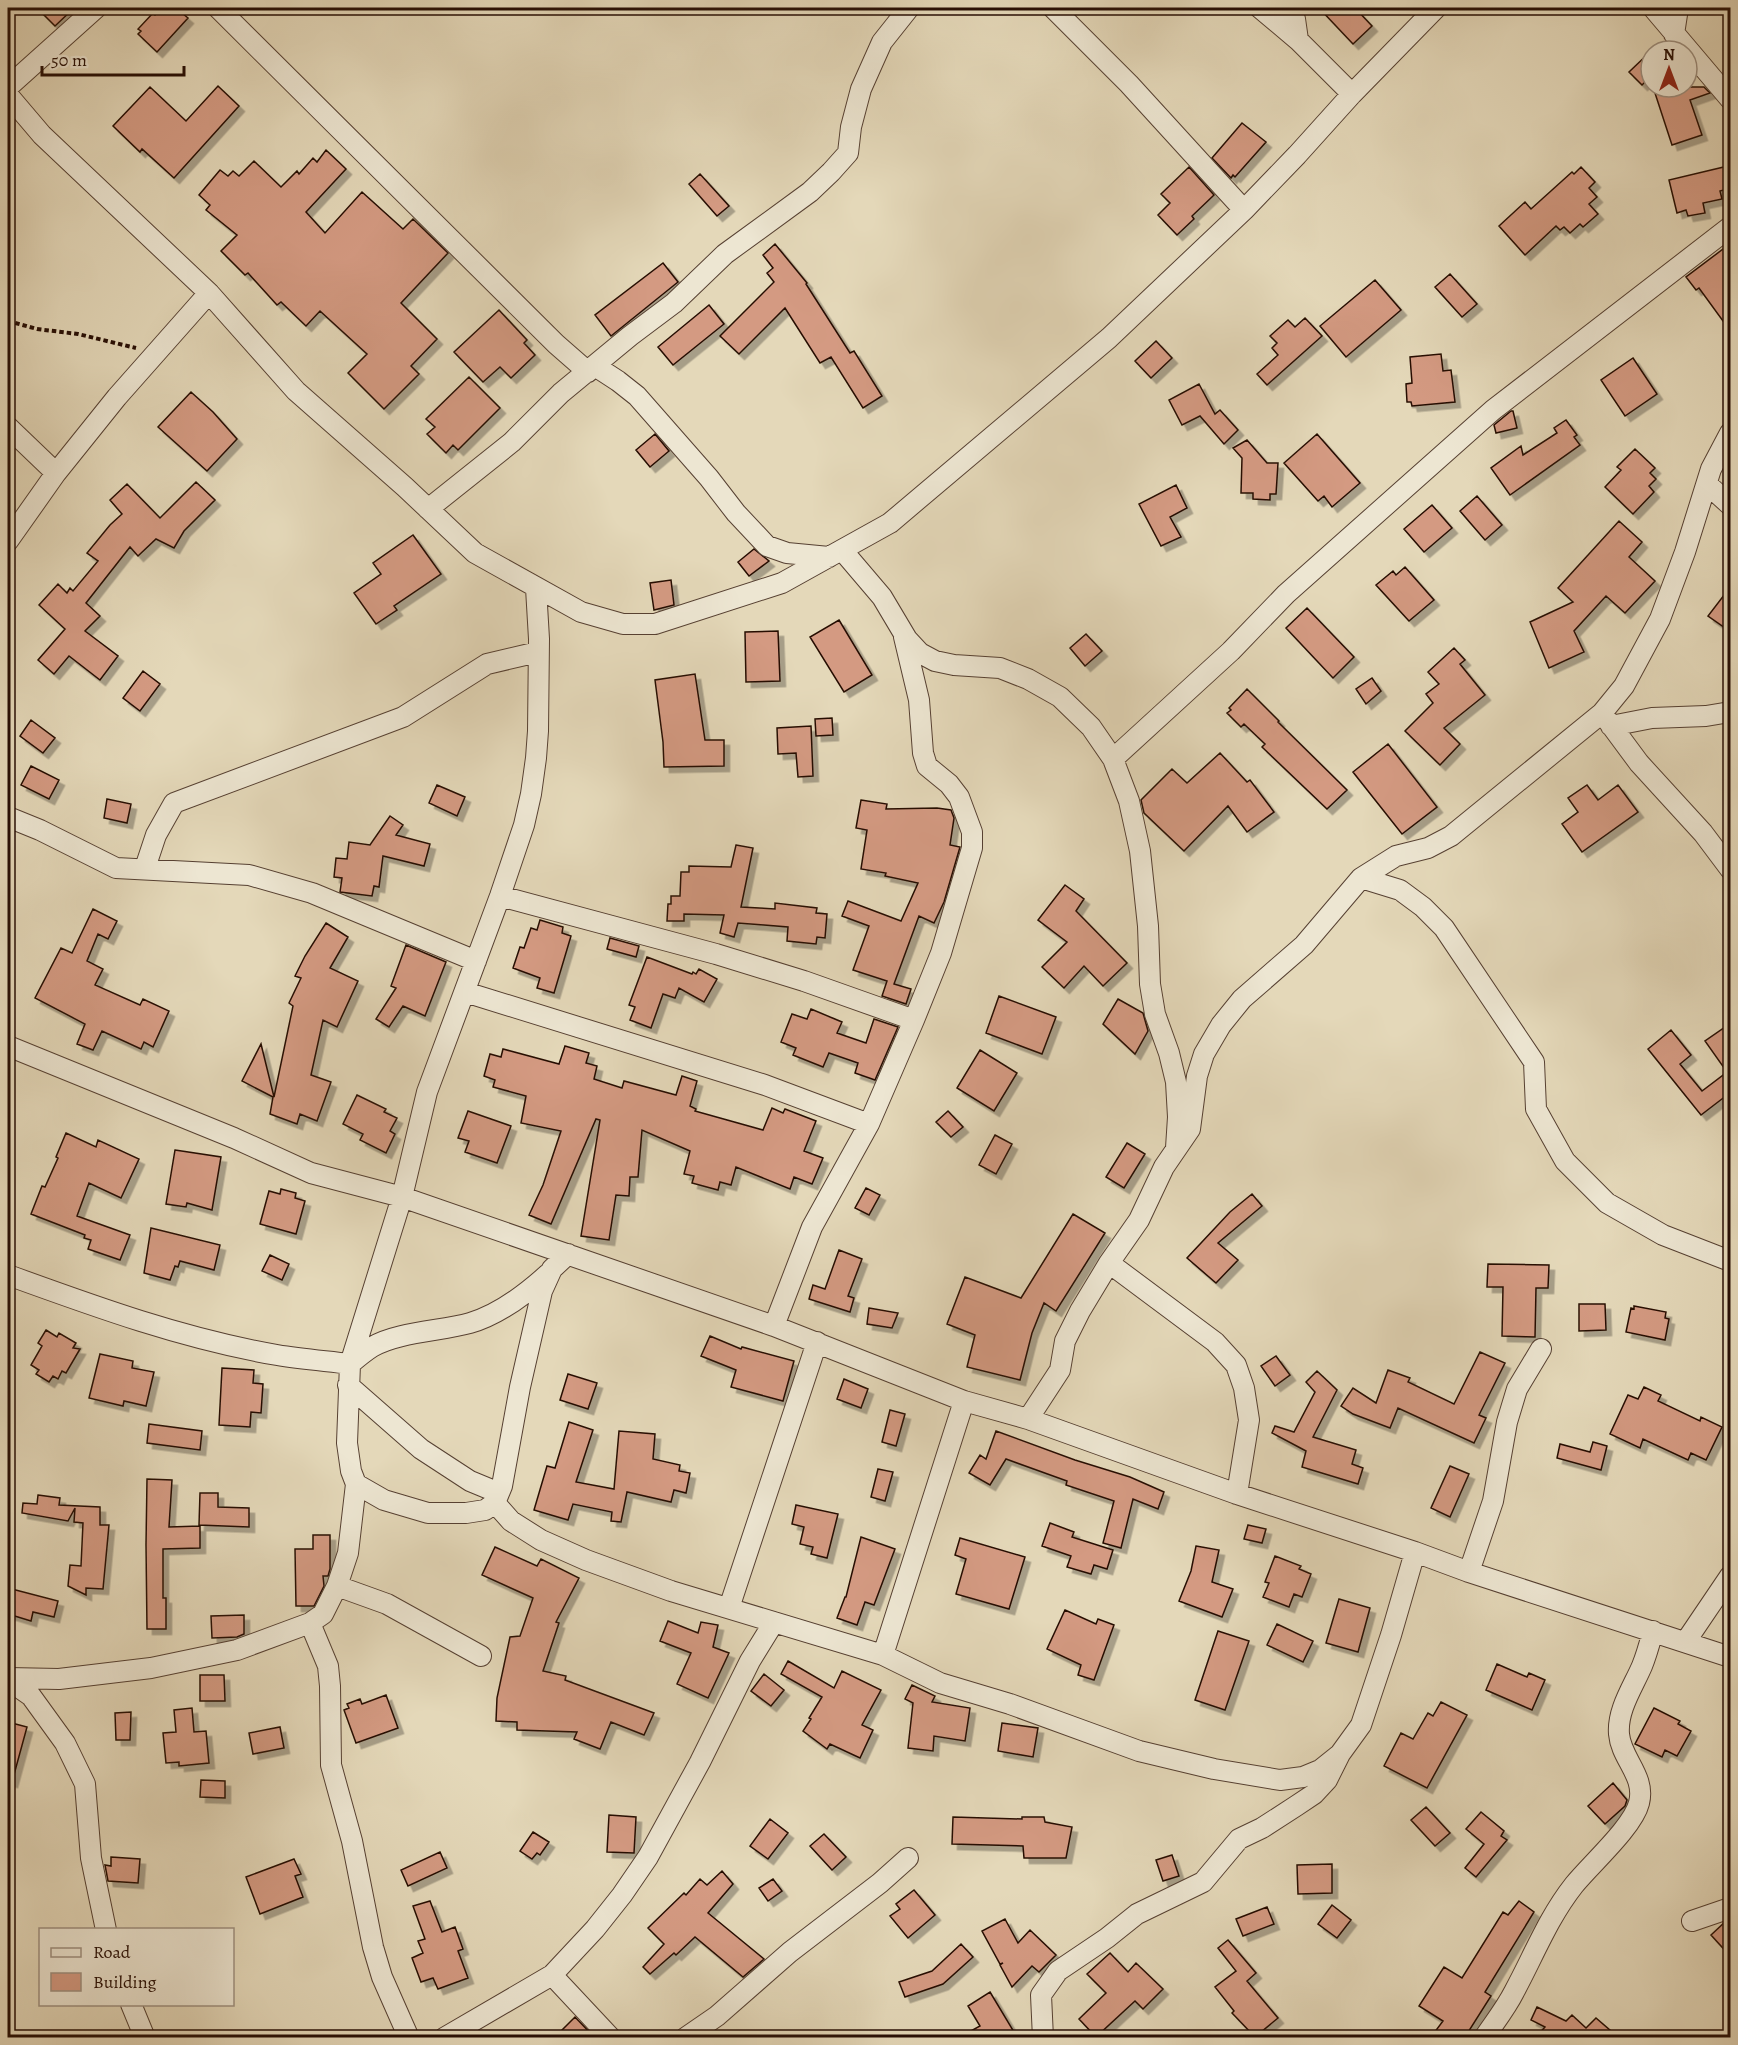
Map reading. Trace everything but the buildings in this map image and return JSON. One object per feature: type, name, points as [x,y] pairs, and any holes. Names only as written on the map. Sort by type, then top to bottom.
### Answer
[{"type":"street","points":[[8,87],[96,8]]},
{"type":"street","points":[[218,8],[556,344],[591,369],[618,381],[637,396],[709,478],[736,513],[767,546],[788,553],[836,554],[882,597],[902,631],[920,653],[935,661],[954,665],[1000,668],[1028,679],[1060,697],[1091,727],[1113,759],[1134,821],[1140,851],[1148,926],[1150,984],[1155,1014],[1169,1053],[1176,1082],[1178,1117],[1176,1151]]},
{"type":"street","points":[[428,509],[512,442],[561,393],[674,303],[725,254],[810,192],[848,153],[851,127],[861,89],[882,42],[909,8]]},
{"type":"street","points":[[1053,8],[1129,84],[1244,210]]},
{"type":"street","points":[[1260,8],[1298,40],[1352,94]]},
{"type":"street","points":[[1289,8],[1295,19],[1298,40]]},
{"type":"street","points":[[8,95],[42,135],[209,293],[296,391],[475,553],[581,612],[623,624],[655,624],[782,584],[890,523],[1109,338],[1244,210],[1436,8]]},
{"type":"street","points":[[1653,8],[1731,99]]},
{"type":"street","points":[[1674,34],[1678,8]]},
{"type":"street","points":[[1113,759],[1231,651],[1286,594],[1493,411],[1731,227]]},
{"type":"street","points":[[8,541],[56,473],[155,353],[209,293]]},
{"type":"street","points":[[8,427],[56,473]]},
{"type":"street","points":[[1028,1419],[1060,1370],[1065,1341],[1080,1311],[1139,1220],[1164,1167],[1190,1129],[1197,1076],[1204,1054],[1221,1025],[1242,999],[1304,945],[1361,878],[1396,856],[1428,848],[1451,836],[1607,720],[1660,619],[1711,469],[1731,433]]},
{"type":"street","points":[[1707,484],[1731,505]]},
{"type":"street","points":[[8,1679],[59,1678],[151,1668],[237,1650],[310,1623],[323,1614],[337,1586],[348,1552],[356,1485],[351,1471],[347,1443],[350,1364],[402,1197],[427,1092],[500,896],[524,825],[531,794],[537,740],[536,588]]},
{"type":"street","points":[[774,1326],[812,1227],[869,1124],[914,1020],[950,927],[972,848],[972,832],[959,797],[949,784],[927,766],[923,753],[919,700],[902,631]]},
{"type":"street","points":[[145,868],[156,835],[174,803],[404,717],[487,664],[538,652]]},
{"type":"street","points":[[1607,720],[1706,716],[1731,712]]},
{"type":"street","points":[[1607,720],[1639,763],[1703,833],[1731,869]]},
{"type":"street","points":[[8,817],[40,830],[116,868],[249,876],[312,893],[476,961]]},
{"type":"street","points":[[1361,878],[1400,890],[1423,907],[1444,928],[1534,1062],[1536,1109],[1565,1161],[1607,1203],[1663,1235],[1731,1261]]},
{"type":"street","points":[[500,896],[716,954],[804,981],[914,1020]]},
{"type":"street","points":[[465,992],[765,1085],[869,1124]]},
{"type":"street","points":[[8,1047],[234,1138],[311,1173],[402,1197],[774,1326],[964,1401],[1028,1419],[1237,1494],[1731,1657]]},
{"type":"street","points":[[8,1275],[128,1318],[220,1343],[278,1355],[350,1364],[374,1346],[398,1338],[473,1323],[529,1291],[568,1254]]},
{"type":"street","points":[[1109,1263],[1215,1342],[1236,1365],[1245,1388],[1249,1420],[1237,1494]]},
{"type":"street","points":[[356,1485],[384,1500],[428,1514],[485,1510],[497,1498],[533,1326],[542,1291],[552,1269]]},
{"type":"street","points":[[729,1608],[817,1342]]},
{"type":"street","points":[[1469,1572],[1493,1501],[1507,1422],[1517,1389],[1541,1349]]},
{"type":"street","points":[[348,1385],[421,1449],[497,1498],[511,1521],[541,1540],[586,1560],[671,1591],[883,1655],[940,1683],[1010,1704],[1139,1751],[1214,1769],[1280,1780],[1303,1777],[1320,1770],[1340,1754]]},
{"type":"street","points":[[883,1655],[964,1401]]},
{"type":"street","points":[[1043,2037],[1041,1995],[1058,1971],[1107,1938],[1137,1914],[1203,1882],[1239,1839],[1262,1828],[1314,1794],[1327,1780],[1340,1754],[1361,1725],[1391,1635],[1415,1552]]},
{"type":"street","points":[[1686,1641],[1731,1576]]},
{"type":"street","points":[[337,1586],[387,1604],[481,1656]]},
{"type":"street","points":[[444,2037],[552,1975],[602,1921],[648,1857],[700,1762],[750,1661],[774,1622]]},
{"type":"street","points":[[310,1623],[328,1666],[331,1765],[352,1841],[373,1947],[382,1977],[410,2037]]},
{"type":"street","points":[[1484,2037],[1514,1993],[1539,1939],[1574,1885],[1624,1828],[1639,1803],[1639,1778],[1623,1748],[1619,1734],[1620,1718],[1642,1666],[1653,1631]]},
{"type":"street","points":[[8,1679],[31,1696],[65,1743],[85,1784],[91,1858],[106,1928]]},
{"type":"street","points":[[685,2037],[717,2016],[790,1952],[880,1883],[908,1858]]},
{"type":"street","points":[[1692,1920],[1731,1908]]},
{"type":"street","points":[[552,1975],[611,2037]]},
{"type":"street","points":[[132,2006],[145,2037]]},
{"type":"path","points":[[8,321],[38,329],[96,337],[155,353]]}]
